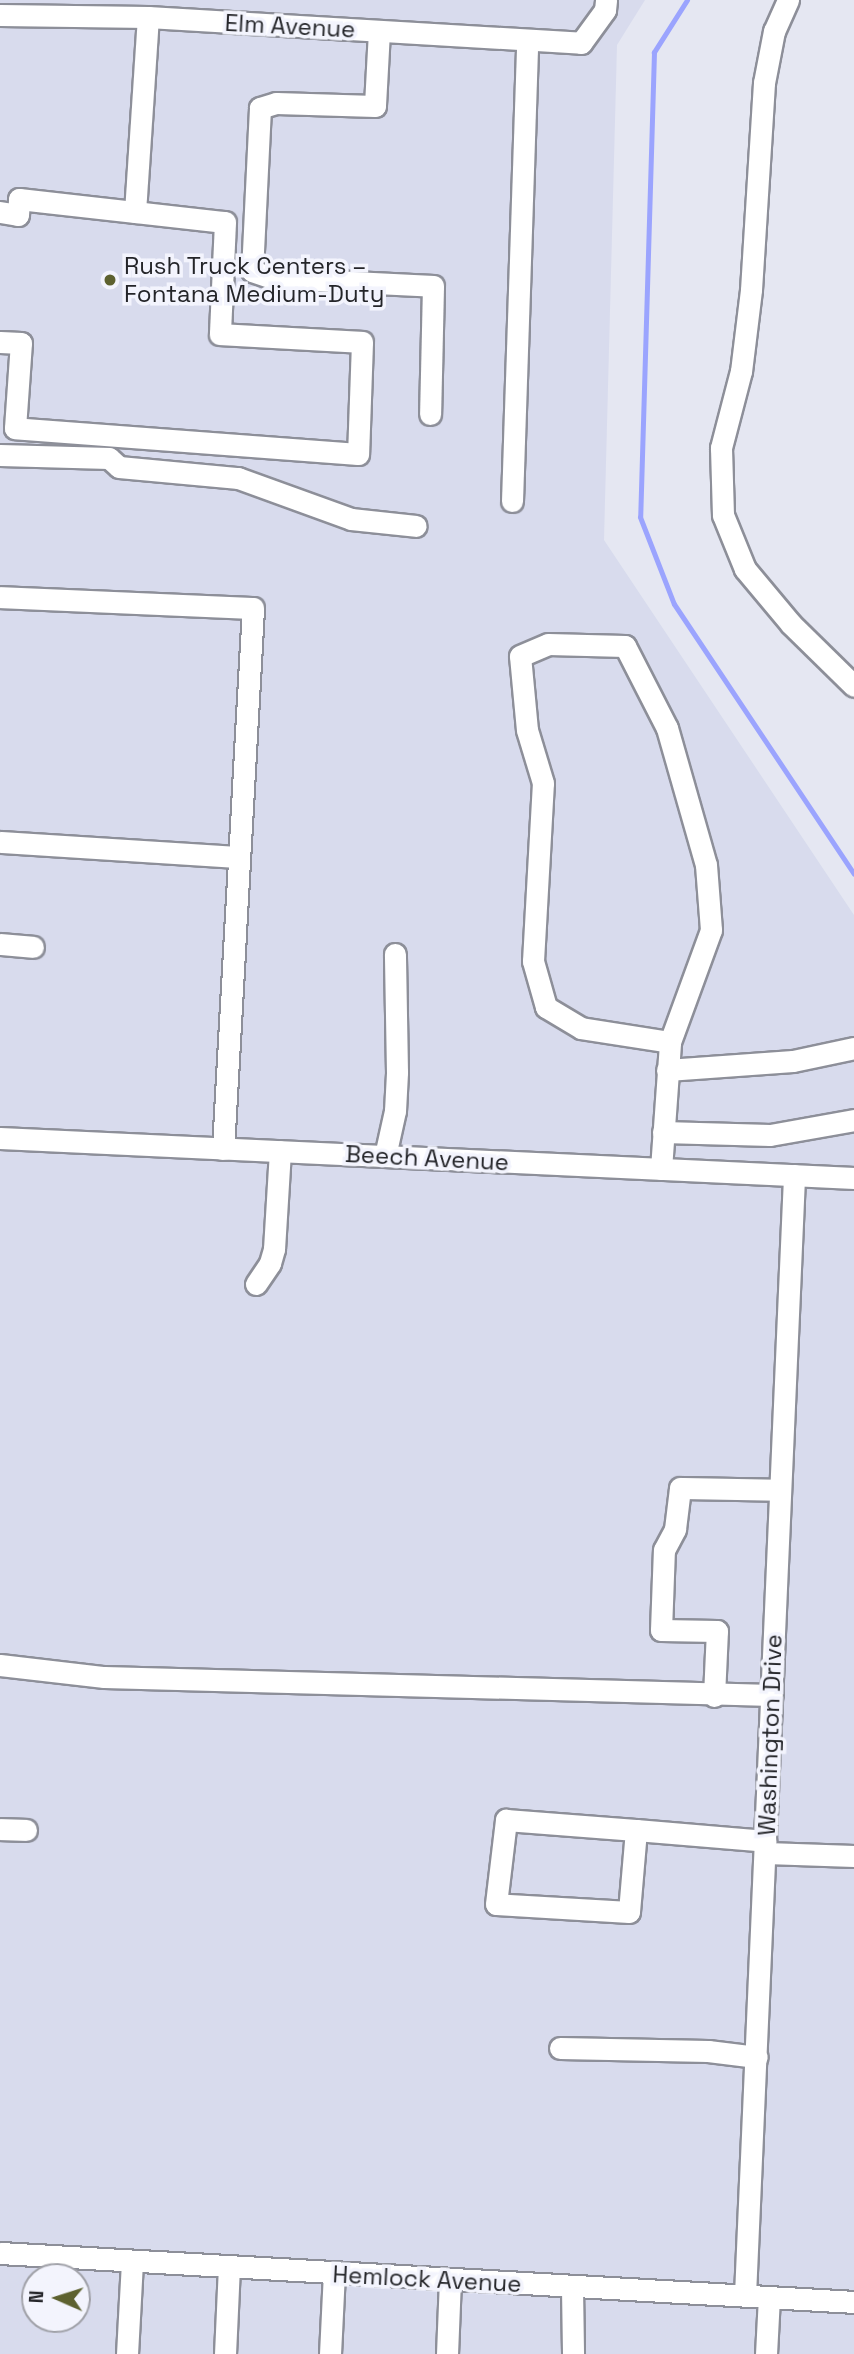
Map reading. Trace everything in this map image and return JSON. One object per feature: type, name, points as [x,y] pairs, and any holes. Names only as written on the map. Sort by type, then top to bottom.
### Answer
[{"type":"street","name":"Elm Avenue","points":[[0,15],[148,17],[580,43],[605,10],[606,0]]},
{"type":"street","points":[[788,0],[774,31],[764,83],[751,290],[741,371],[720,448],[723,515],[745,569],[791,624],[854,686]]},
{"type":"street","points":[[135,212],[148,17]]},
{"type":"street","points":[[379,31],[374,106],[276,103],[260,108],[252,271],[272,278],[433,286],[430,414]]},
{"type":"street","points":[[512,501],[527,40]]},
{"type":"street","points":[[0,212],[18,215],[19,199],[225,222],[220,334],[362,342],[359,454],[15,428],[21,343],[0,342]]},
{"type":"street","points":[[0,455],[109,457],[119,467],[238,478],[351,519],[416,526]]},
{"type":"street","points":[[0,597],[253,608],[223,1149]]},
{"type":"street","points":[[661,1169],[670,1042],[711,930],[706,866],[667,728],[625,646],[548,643],[520,656],[527,730],[543,783],[533,961],[547,1007],[581,1028],[670,1042]]},
{"type":"street","points":[[0,842],[239,856]]},
{"type":"street","points":[[0,944],[33,947]]},
{"type":"street","points":[[385,1156],[395,1111],[397,1072],[395,954]]},
{"type":"street","points":[[667,1070],[793,1060],[854,1048]]},
{"type":"street","points":[[663,1132],[770,1135],[854,1120]]},
{"type":"street","name":"Beech Avenue","points":[[0,1138],[854,1178]]},
{"type":"street","points":[[256,1284],[270,1263],[274,1249],[280,1151]]},
{"type":"street","name":"Washington Drive","points":[[745,2295],[794,1175]]},
{"type":"street","points":[[714,1696],[717,1631],[661,1630],[664,1550],[675,1529],[680,1488],[780,1490]]},
{"type":"street","points":[[0,1665],[104,1677],[714,1696],[772,1695]]},
{"type":"street","points":[[636,1830],[629,1912],[496,1904],[506,1820],[636,1830],[854,1856]]},
{"type":"street","points":[[0,1829],[26,1830]]},
{"type":"street","points":[[560,2048],[708,2051],[757,2057]]},
{"type":"street","name":"Hemlock Avenue","points":[[0,2253],[132,2263],[854,2302]]},
{"type":"street","points":[[127,2354],[132,2263]]},
{"type":"street","points":[[225,2354],[229,2267]]},
{"type":"street","points":[[330,2354],[334,2273]]},
{"type":"street","points":[[447,2354],[450,2279]]},
{"type":"street","points":[[572,2288],[572,2354]]},
{"type":"street","points":[[766,2354],[769,2297]]},
{"type":"shaded area","points":[[0,0],[645,0],[617,45],[604,540],[854,915],[854,2354],[0,2354]]},
{"type":"waterway","points":[[687,0],[654,52],[640,517],[674,604],[854,874]]},
{"type":"place","name":"Rush Truck Centers – Fontana Medium-Duty","points":[[110,280]]}]
